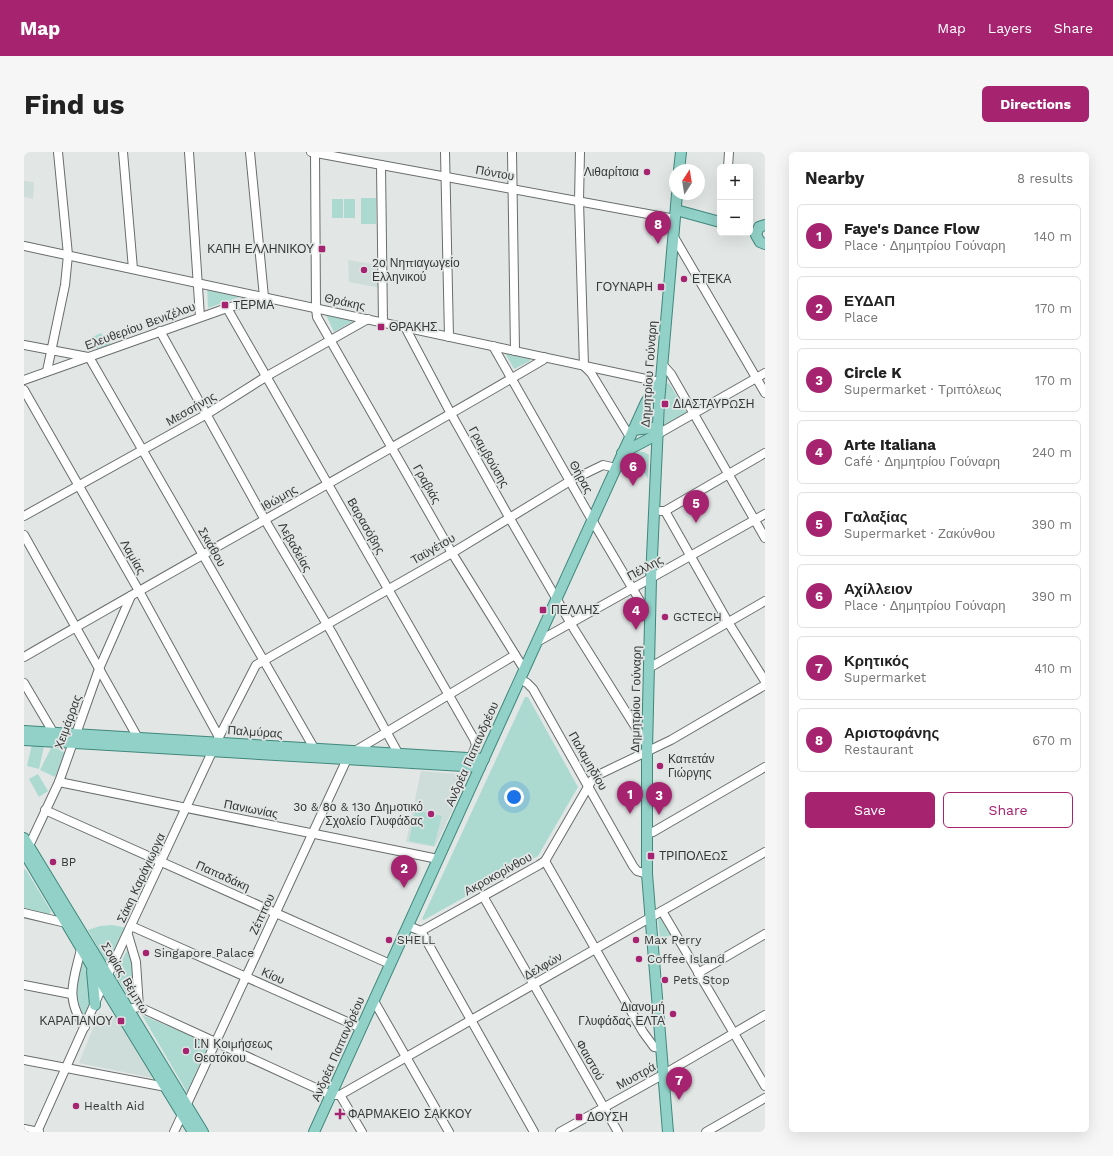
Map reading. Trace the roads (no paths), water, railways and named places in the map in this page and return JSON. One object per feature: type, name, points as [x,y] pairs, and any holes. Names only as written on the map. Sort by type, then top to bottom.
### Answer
[{"type":"main road","points":[[680,164],[681,152]]},
{"type":"main road","name":"Δημητρίου Γούναρη","points":[[668,1132],[651,918],[647,833],[651,579],[660,511],[657,457],[660,382],[676,200]]},
{"type":"main road","points":[[675,214],[717,221]]},
{"type":"main road","points":[[758,237],[759,227],[765,225]]},
{"type":"main road","name":"Ανδρέα Παπανδρέου","points":[[314,1132],[335,1095],[361,1028],[622,453],[646,402],[660,382]]},
{"type":"main road","points":[[631,434],[658,431]]},
{"type":"main road","points":[[622,453],[658,431]]},
{"type":"main road","points":[[638,444],[649,447],[657,457]]},
{"type":"main road","name":"Παλμύρας","points":[[24,731],[53,732],[75,738],[314,748],[471,758],[482,763]]},
{"type":"main road","name":"Παλμύρας","points":[[24,740],[138,738],[216,744],[347,759],[482,763]]},
{"type":"main road","name":"Σοφίας Βέμπω","points":[[25,849],[91,966],[166,1087],[203,1132]]},
{"type":"main road","name":"Σοφίας Βέμπω","points":[[25,849],[108,975],[185,1110],[193,1132]]},
{"type":"main road","points":[[91,966],[94,983],[94,1005]]},
{"type":"street","points":[[47,371],[50,350],[65,284],[68,255],[58,152]]},
{"type":"street","points":[[123,152],[133,269]]},
{"type":"street","points":[[189,152],[200,317]]},
{"type":"street","points":[[250,152],[264,297]]},
{"type":"street","name":"Πόντου","points":[[314,152],[579,201],[675,214]]},
{"type":"street","name":"Γραβιάς","points":[[314,152],[317,317],[452,553],[524,669]]},
{"type":"street","points":[[445,152],[449,337]]},
{"type":"street","points":[[512,152],[514,189],[515,351]]},
{"type":"street","points":[[580,152],[579,201],[584,366],[591,373],[631,434]]},
{"type":"street","points":[[728,164],[729,152]]},
{"type":"street","points":[[382,165],[383,323]]},
{"type":"street","points":[[674,237],[765,393]]},
{"type":"street","points":[[758,237],[765,251]]},
{"type":"street","name":"Θράκης","points":[[24,246],[660,382]]},
{"type":"street","name":"Ελευθερίου Βενιζέλου","points":[[24,380],[200,317],[264,297]]},
{"type":"street","name":"Βαρασόβης","points":[[227,308],[268,376],[328,484],[474,738],[476,745],[471,758]]},
{"type":"street","name":"Μεσσήνης","points":[[24,516],[207,414],[268,376],[331,342],[368,319]]},
{"type":"street","name":"Γραμβούσης","points":[[405,327],[450,412],[571,623],[648,749]]},
{"type":"street","name":"Λεβαδείας","points":[[160,331],[265,520],[387,731],[398,754]]},
{"type":"street","points":[[24,345],[89,357]]},
{"type":"street","name":"Θήρας","points":[[493,346],[592,520],[650,618]]},
{"type":"street","name":"Σκιάθου","points":[[89,357],[314,748]]},
{"type":"street","name":"Ιθώμης","points":[[24,657],[202,554],[328,484],[450,412],[512,378],[543,360],[544,357]]},
{"type":"street","points":[[662,364],[671,374],[695,414],[765,538]]},
{"type":"street","points":[[658,431],[695,414],[765,373]]},
{"type":"street","name":"Λαμίας","points":[[24,390],[78,487],[139,591],[216,744]]},
{"type":"street","points":[[765,453],[660,511],[692,555],[728,622],[765,681]]},
{"type":"street","name":"Ταϋγέτου","points":[[262,660],[452,553],[570,481],[603,465],[616,468]]},
{"type":"street","name":"Πέλλης","points":[[537,642],[765,514]]},
{"type":"street","points":[[24,536],[138,738]]},
{"type":"street","name":"Χειμάρρας","points":[[25,849],[58,782],[99,669],[131,596]]},
{"type":"street","points":[[649,668],[765,601]]},
{"type":"street","points":[[354,751],[515,655]]},
{"type":"street","name":"Σάκη Καράγιωργα","points":[[38,1132],[103,985],[128,935],[216,744],[253,668],[262,660]]},
{"type":"street","name":"Παλαμηδίου","points":[[520,679],[527,682],[533,688],[633,866],[637,871],[648,874]]},
{"type":"street","points":[[24,683],[53,732]]},
{"type":"street","name":"Ακροκορίνθου","points":[[420,931],[545,861],[588,786],[598,775],[648,749],[671,740],[765,685]]},
{"type":"street","name":"Ζέππου","points":[[174,1132],[312,833],[347,759],[354,751]]},
{"type":"street","points":[[647,833],[653,832],[765,767]]},
{"type":"street","name":"Πανιωνίας","points":[[58,782],[438,859]]},
{"type":"street","name":"Παπαδάκη","points":[[45,810],[390,964]]},
{"type":"street","name":"Δελφών","points":[[335,1095],[533,986],[765,852]]},
{"type":"street","points":[[545,861],[651,1044],[657,1048],[662,1048]]},
{"type":"street","name":"Φαιστού","points":[[483,896],[533,986],[618,1132]]},
{"type":"street","points":[[662,911],[765,1086]]},
{"type":"street","points":[[24,913],[66,922]]},
{"type":"street","name":"Κίου","points":[[131,926],[361,1028]]},
{"type":"street","points":[[408,926],[420,931],[534,1132]]},
{"type":"street","points":[[698,973],[765,934]]},
{"type":"street","points":[[128,935],[137,968],[139,1007]]},
{"type":"street","points":[[81,948],[71,994],[75,1011],[85,1027]]},
{"type":"street","points":[[24,985],[71,994]]},
{"type":"street","points":[[374,1001],[449,1132]]},
{"type":"street","points":[[128,1009],[139,1007],[216,1043],[335,1095],[362,1132]]},
{"type":"street","name":"Μυστρά","points":[[560,1132],[765,1015]]},
{"type":"street","points":[[24,1060],[166,1087]]},
{"type":"street","points":[[706,1132],[765,1098]]},
{"type":"street","points":[[24,1129],[38,1132]]},
{"type":"place","name":"Λιθαρίτσια","points":[[647,172]]},
{"type":"place","name":"Αριστοφάνης","points":[[658,244]]},
{"type":"place","name":"ΚΑΠΗ ΕΛΛΗΝΙΚΟΥ","points":[[322,249]]},
{"type":"place","name":"2ο Νηπιαγωγείο Ελληνικού","points":[[364,270]]},
{"type":"place","name":"ΕΤΕΚΑ","points":[[684,279]]},
{"type":"place","name":"ΓΟΥΝΑΡΗ","points":[[661,287]]},
{"type":"place","name":"TΕΡΜΑ","points":[[225,305]]},
{"type":"place","name":"ΘΡΑΚΗΣ","points":[[381,327]]},
{"type":"place","name":"ΔΙΑΣΤΑΥΡΩΣΗ","points":[[665,404]]},
{"type":"place","name":"Αχίλλειον","points":[[633,486]]},
{"type":"place","name":"Γαλαξίας","points":[[696,523]]},
{"type":"place","name":"ΠΕΛΛΗΣ","points":[[543,610]]},
{"type":"place","name":"GCTECH","points":[[665,617]]},
{"type":"place","name":"Arte Italiana","points":[[636,630]]},
{"type":"place","name":"Καπετάν Γιώργης","points":[[660,766]]},
{"type":"place","name":"3ο & 8ο & 13ο Δημοτικό Σχολείο Γλυφάδας","points":[[431,814]]},
{"type":"place","name":"Faye's Dance Flow","points":[[630,814]]},
{"type":"place","name":"Circle K","points":[[659,815]]},
{"type":"place","name":"ΤΡΙΠΟΛΕΩΣ","points":[[651,856]]},
{"type":"place","name":"BP","points":[[53,862]]},
{"type":"place","name":"ΕΥΔΑΠ","points":[[404,888]]},
{"type":"place","name":"SHELL","points":[[389,940]]},
{"type":"place","name":"Max Perry","points":[[636,940]]},
{"type":"place","name":"Singapore Palace","points":[[146,953]]},
{"type":"place","name":"Coffee Island","points":[[639,959]]},
{"type":"place","name":"Pets Stop","points":[[665,980]]},
{"type":"place","name":"Διανομή Γλυφάδας ΕΛΤΑ","points":[[673,1014]]},
{"type":"place","name":"ΚΑΡΑΠΑΝΟΥ","points":[[121,1021]]},
{"type":"place","name":"Ι.Ν Κοιμήσεως Θεοτόκου","points":[[186,1051]]},
{"type":"place","name":"Κρητικός","points":[[679,1100]]},
{"type":"place","name":"Health Aid","points":[[76,1106]]},
{"type":"place","name":"ΦΑΡΜΑΚΕΙΟ ΣΑΚΚΟΥ","points":[[340,1114]]},
{"type":"place","name":"ΔΟΥΣΗ","points":[[579,1117]]}]
